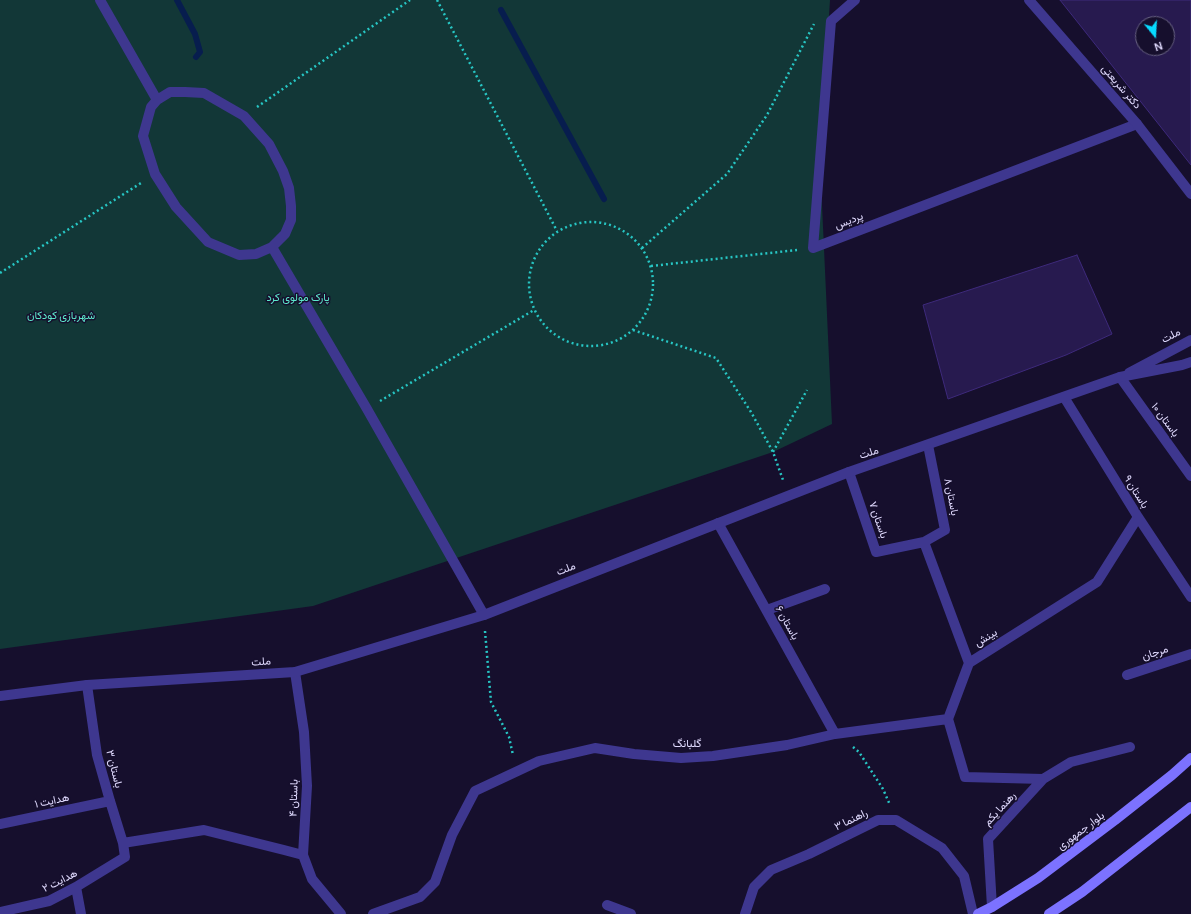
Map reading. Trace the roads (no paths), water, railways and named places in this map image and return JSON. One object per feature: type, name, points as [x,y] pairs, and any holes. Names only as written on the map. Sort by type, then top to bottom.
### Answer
[{"type":"main road","name":"بلوار جمهوری","points":[[978,914],[992,907],[1038,878],[1110,825],[1191,758]]},
{"type":"main road","points":[[1049,914],[1082,892],[1191,807]]},
{"type":"street","points":[[100,0],[157,100]]},
{"type":"street","name":"پردیس","points":[[855,0],[831,21],[813,248],[1137,124]]},
{"type":"street","name":"دکتر شریعتی","points":[[1029,0],[1137,124],[1191,194]]},
{"type":"street","points":[[170,92],[204,93],[244,116],[268,144],[283,171],[289,188],[291,220],[285,234],[272,247],[256,254],[239,255],[208,242],[176,207],[155,174],[143,136],[151,107],[157,100],[170,92]]},
{"type":"street","points":[[272,247],[367,409],[484,615]]},
{"type":"street","name":"ملت","points":[[0,696],[87,685],[295,672],[484,615],[849,472],[1120,377],[1191,340]]},
{"type":"street","name":"ملت","points":[[1120,377],[1191,362]]},
{"type":"street","name":"باستان ۱۰","points":[[1120,377],[1191,476]]},
{"type":"street","name":"باستان ۹","points":[[1064,397],[1138,517],[1190,594]]},
{"type":"street","name":"باستان ۸","points":[[924,542],[945,530],[928,445]]},
{"type":"street","name":"باستان ۷","points":[[849,472],[876,552],[924,542]]},
{"type":"street","name":"بینش","points":[[948,719],[969,663],[1097,582],[1138,517]]},
{"type":"street","name":"باستان ۶","points":[[718,523],[835,734]]},
{"type":"street","points":[[924,542],[969,663]]},
{"type":"street","points":[[767,610],[825,589]]},
{"type":"street","name":"مرجان","points":[[1127,675],[1191,654]]},
{"type":"street","name":"باستان ۴","points":[[295,672],[304,732],[307,786],[304,855],[312,879],[341,914]]},
{"type":"street","name":"باستان ۳","points":[[87,685],[98,755],[110,802],[123,843],[125,857]]},
{"type":"street","points":[[835,734],[948,719]]},
{"type":"street","name":"رهنما یکم","points":[[948,719],[965,777],[1043,779]]},
{"type":"street","name":"گلبانگ","points":[[372,914],[420,897],[435,882],[452,835],[475,791],[539,761],[595,748],[634,754],[681,758],[713,756],[787,745],[835,734]]},
{"type":"street","name":"رهنما یکم","points":[[992,907],[988,840],[1043,779],[1071,762],[1130,747]]},
{"type":"street","name":"هدایت ۱","points":[[0,824],[110,802]]},
{"type":"street","name":"راهنما ۳","points":[[745,914],[754,888],[771,870],[809,854],[878,820],[896,820],[942,848],[964,876],[973,914]]},
{"type":"street","points":[[123,843],[204,830],[304,855]]},
{"type":"street","name":"هدایت ۲","points":[[0,912],[49,901],[76,887],[125,857]]},
{"type":"street","points":[[76,887],[81,914]]},
{"type":"street","points":[[607,905],[631,914]]},
{"type":"waterway","points":[[177,0],[195,34],[200,52],[196,57]]},
{"type":"waterway","points":[[501,10],[604,199]]},
{"type":"park label","name":"پارک مولوی کرد","points":[[298,298]]},
{"type":"park label","name":"شهربازی کودکان","points":[[61,316]]}]
